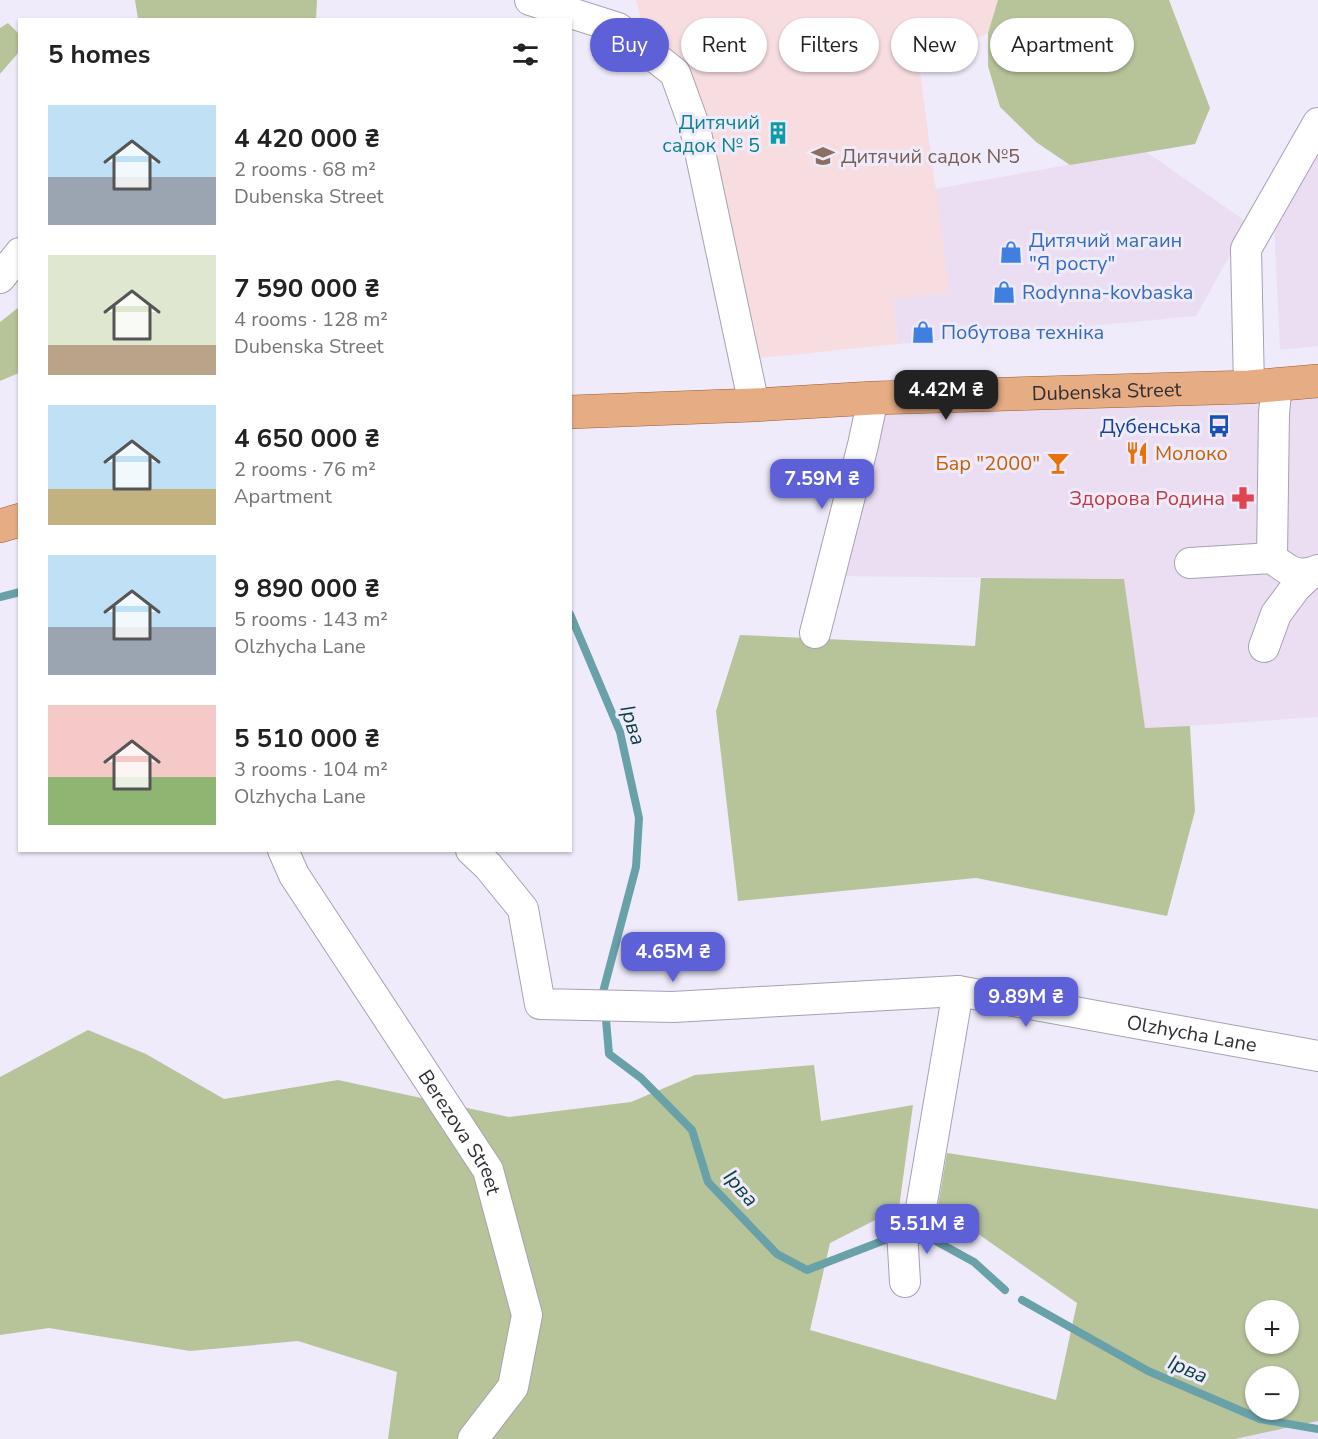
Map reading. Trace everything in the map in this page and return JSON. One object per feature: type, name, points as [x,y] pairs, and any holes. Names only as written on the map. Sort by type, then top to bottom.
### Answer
[{"type":"main road","name":"Dubenska Street","points":[[572,412],[873,398],[1263,386],[1318,381]]},
{"type":"main road","points":[[0,525],[18,520]]},
{"type":"street","points":[[530,0],[618,28],[675,73],[695,128],[754,405]]},
{"type":"street","points":[[1272,558],[1274,413],[1263,386],[1246,249],[1318,123]]},
{"type":"street","points":[[0,278],[18,256]]},
{"type":"street","points":[[815,633],[873,398]]},
{"type":"street","points":[[1190,563],[1272,558],[1295,574],[1314,572]]},
{"type":"street","points":[[1264,647],[1276,614],[1296,587],[1314,572]]},
{"type":"street","name":"Berezova Street","points":[[284,852],[294,875],[488,1170],[527,1315],[513,1387],[473,1439]]},
{"type":"street","name":"Olzhycha Lane","points":[[473,852],[489,866],[523,909],[540,1004],[673,1007],[957,991],[1318,1056]]},
{"type":"street","points":[[905,1282],[902,1230],[920,1214],[957,991]]},
{"type":"shaded area","name":"Дитячий садок №5","points":[[636,0],[998,0],[993,18],[990,18],[988,33],[978,38],[978,18],[891,18],[891,72],[920,72],[950,293],[893,299],[898,344],[759,358],[707,122],[690,72],[767,72],[767,18],[681,18],[681,59],[669,49],[669,18],[641,18]]},
{"type":"shaded area","points":[[1318,146],[1318,346],[1280,350],[1274,222]]},
{"type":"shaded area","points":[[1145,151],[1248,223],[1196,316],[898,344],[893,298],[949,293],[935,189]]},
{"type":"shaded area","points":[[1318,381],[1318,717],[1145,729],[1124,579],[830,576],[873,398]]},
{"type":"shaded area","points":[[1318,1421],[1318,1439],[1235,1439]]},
{"type":"green space","points":[[135,0],[317,0],[316,18],[138,18]]},
{"type":"green space","points":[[998,0],[1169,0],[1210,108],[1195,144],[1070,165],[1036,142],[1000,107],[988,66],[990,26],[990,72],[1134,72],[1134,18],[993,18]]},
{"type":"green space","points":[[8,23],[18,33],[18,53],[0,74],[0,28]]},
{"type":"green space","points":[[18,308],[18,373],[0,381],[0,322]]},
{"type":"green space","points":[[981,578],[1124,579],[1145,728],[1190,726],[1195,811],[1167,916],[976,878],[738,901],[716,711],[740,635],[975,646]]},
{"type":"green space","points":[[88,1030],[146,1054],[224,1099],[338,1080],[509,1117],[631,1102],[695,1075],[814,1065],[821,1121],[913,1105],[899,1208],[830,1243],[810,1330],[1056,1400],[1077,1303],[938,1206],[947,1153],[1318,1209],[1318,1421],[1235,1439],[388,1439],[397,1372],[298,1341],[190,1351],[49,1328],[0,1335],[0,1077]]},
{"type":"waterway","name":"Ірва","points":[[0,597],[18,592]]},
{"type":"waterway","name":"Ірва","points":[[572,619],[620,732],[639,818],[636,867],[603,992]]},
{"type":"waterway","name":"Ірва","points":[[606,1020],[609,1054],[641,1078],[692,1130],[708,1182],[777,1254],[807,1270],[885,1240]]},
{"type":"waterway","name":"Ірва","points":[[915,1240],[934,1240],[974,1262],[1005,1290]]},
{"type":"waterway","name":"Ірва","points":[[1022,1300],[1148,1371],[1260,1419],[1318,1429]]},
{"type":"place","name":"Дитячий садок № 5","points":[[778,133]]},
{"type":"place","name":"Дитячий садок №5","points":[[823,156]]},
{"type":"place","name":"Дитячий магаин \"Я росту\"","points":[[1011,252]]},
{"type":"place","name":"Rodynna-kovbaska","points":[[1004,292]]},
{"type":"place","name":"Побутова техніка","points":[[923,332]]},
{"type":"place","name":"Дубенська","points":[[1219,426]]},
{"type":"place","name":"Молоко","points":[[1137,453]]},
{"type":"place","name":"Бар \"2000\"","points":[[1058,463]]},
{"type":"place","name":"Здорова Родина","points":[[1243,498]]}]
